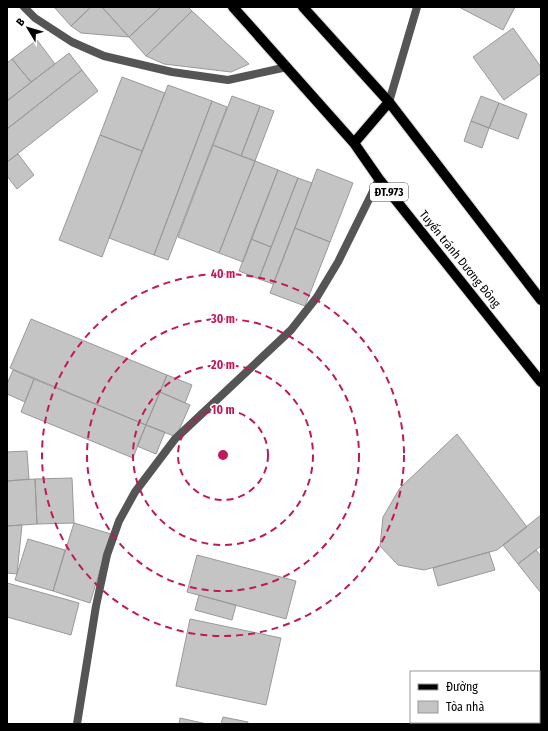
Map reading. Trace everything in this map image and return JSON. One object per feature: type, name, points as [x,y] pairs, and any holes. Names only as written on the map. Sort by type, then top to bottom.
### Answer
[{"type":"main road","name":"Tuyến tránh Dương Đông","points":[[233,7],[354,143],[379,179],[541,382]]},
{"type":"main road","points":[[303,7],[389,102],[541,300]]},
{"type":"main road","points":[[354,143],[389,102]]},
{"type":"street","points":[[24,7],[35,18],[72,42],[104,56],[172,72],[228,80],[287,67]]},
{"type":"street","points":[[389,102],[417,7]]},
{"type":"street","points":[[77,724],[96,606],[105,562],[122,515],[135,492],[175,439],[291,330],[317,297],[338,262],[379,179]]},
{"type":"building","points":[[54,7],[91,7],[71,26]]},
{"type":"building","points":[[91,7],[102,7],[129,37],[81,33],[71,26]]},
{"type":"building","points":[[102,7],[161,7],[129,37]]},
{"type":"building","points":[[161,7],[188,7],[192,11],[146,56],[129,37]]},
{"type":"building","points":[[459,7],[515,7],[503,30]]},
{"type":"building","points":[[192,11],[249,64],[231,72],[164,64],[146,56]]},
{"type":"building","points":[[513,28],[541,67],[541,73],[504,100],[473,57]]},
{"type":"building","points":[[37,40],[55,64],[31,82],[12,59]]},
{"type":"building","points":[[69,53],[82,70],[7,129],[7,101]]},
{"type":"building","points":[[12,59],[31,82],[7,101],[7,63]]},
{"type":"building","points":[[82,70],[98,91],[7,162],[7,129]]},
{"type":"building","points":[[122,77],[165,93],[142,151],[100,135]]},
{"type":"building","points":[[168,85],[212,101],[154,255],[109,238]]},
{"type":"building","points":[[232,96],[260,106],[241,156],[213,145]]},
{"type":"building","points":[[481,96],[499,103],[489,128],[471,121]]},
{"type":"building","points":[[212,101],[227,107],[168,260],[154,255]]},
{"type":"building","points":[[499,103],[527,114],[518,139],[489,128]]},
{"type":"building","points":[[260,106],[274,111],[255,161],[241,156]]},
{"type":"building","points":[[471,121],[489,128],[482,148],[464,141]]},
{"type":"building","points":[[100,135],[142,151],[102,257],[59,240]]},
{"type":"building","points":[[213,145],[255,161],[219,253],[178,237]]},
{"type":"building","points":[[18,154],[34,175],[17,189],[7,176],[7,162]]},
{"type":"building","points":[[255,161],[278,170],[243,262],[219,253]]},
{"type":"building","points":[[317,169],[353,183],[330,242],[295,228]]},
{"type":"building","points":[[278,170],[298,178],[271,247],[251,239]]},
{"type":"building","points":[[298,178],[312,183],[273,284],[259,279]]},
{"type":"building","points":[[295,228],[330,242],[305,306],[270,293]]},
{"type":"building","points":[[251,239],[271,247],[259,279],[239,271]]},
{"type":"building","points":[[31,319],[167,375],[146,425],[10,368]]},
{"type":"building","points":[[13,370],[34,379],[25,402],[7,394],[7,384]]},
{"type":"building","points":[[167,375],[192,385],[185,403],[160,392]]},
{"type":"building","points":[[34,379],[146,425],[133,458],[21,412]]},
{"type":"building","points":[[160,392],[190,405],[176,437],[146,425]]},
{"type":"building","points":[[146,425],[165,432],[156,454],[137,446]]},
{"type":"building","points":[[457,434],[527,527],[497,550],[424,570],[398,565],[380,546],[383,517],[400,488]]},
{"type":"building","points":[[27,451],[29,479],[7,481],[7,452]]},
{"type":"building","points":[[72,478],[74,523],[37,524],[35,479]]},
{"type":"building","points":[[35,479],[37,524],[7,526],[7,481]]},
{"type":"building","points":[[541,515],[541,546],[518,564],[503,545]]},
{"type":"building","points":[[74,523],[111,534],[90,603],[53,591]]},
{"type":"building","points":[[22,525],[17,574],[7,573],[7,526]]},
{"type":"building","points":[[28,539],[65,550],[53,591],[15,580]]},
{"type":"building","points":[[536,550],[541,556],[541,593],[518,564]]},
{"type":"building","points":[[489,552],[495,570],[438,586],[433,568]]},
{"type":"building","points":[[197,555],[296,581],[286,619],[187,592]]},
{"type":"building","points":[[7,583],[79,603],[71,635],[7,617]]},
{"type":"building","points":[[199,595],[236,605],[232,620],[195,610]]},
{"type":"building","points":[[190,619],[281,638],[266,705],[176,686]]},
{"type":"building","points":[[223,717],[248,722],[248,724],[221,724]]},
{"type":"building","points":[[180,718],[207,724],[179,724]]}]
